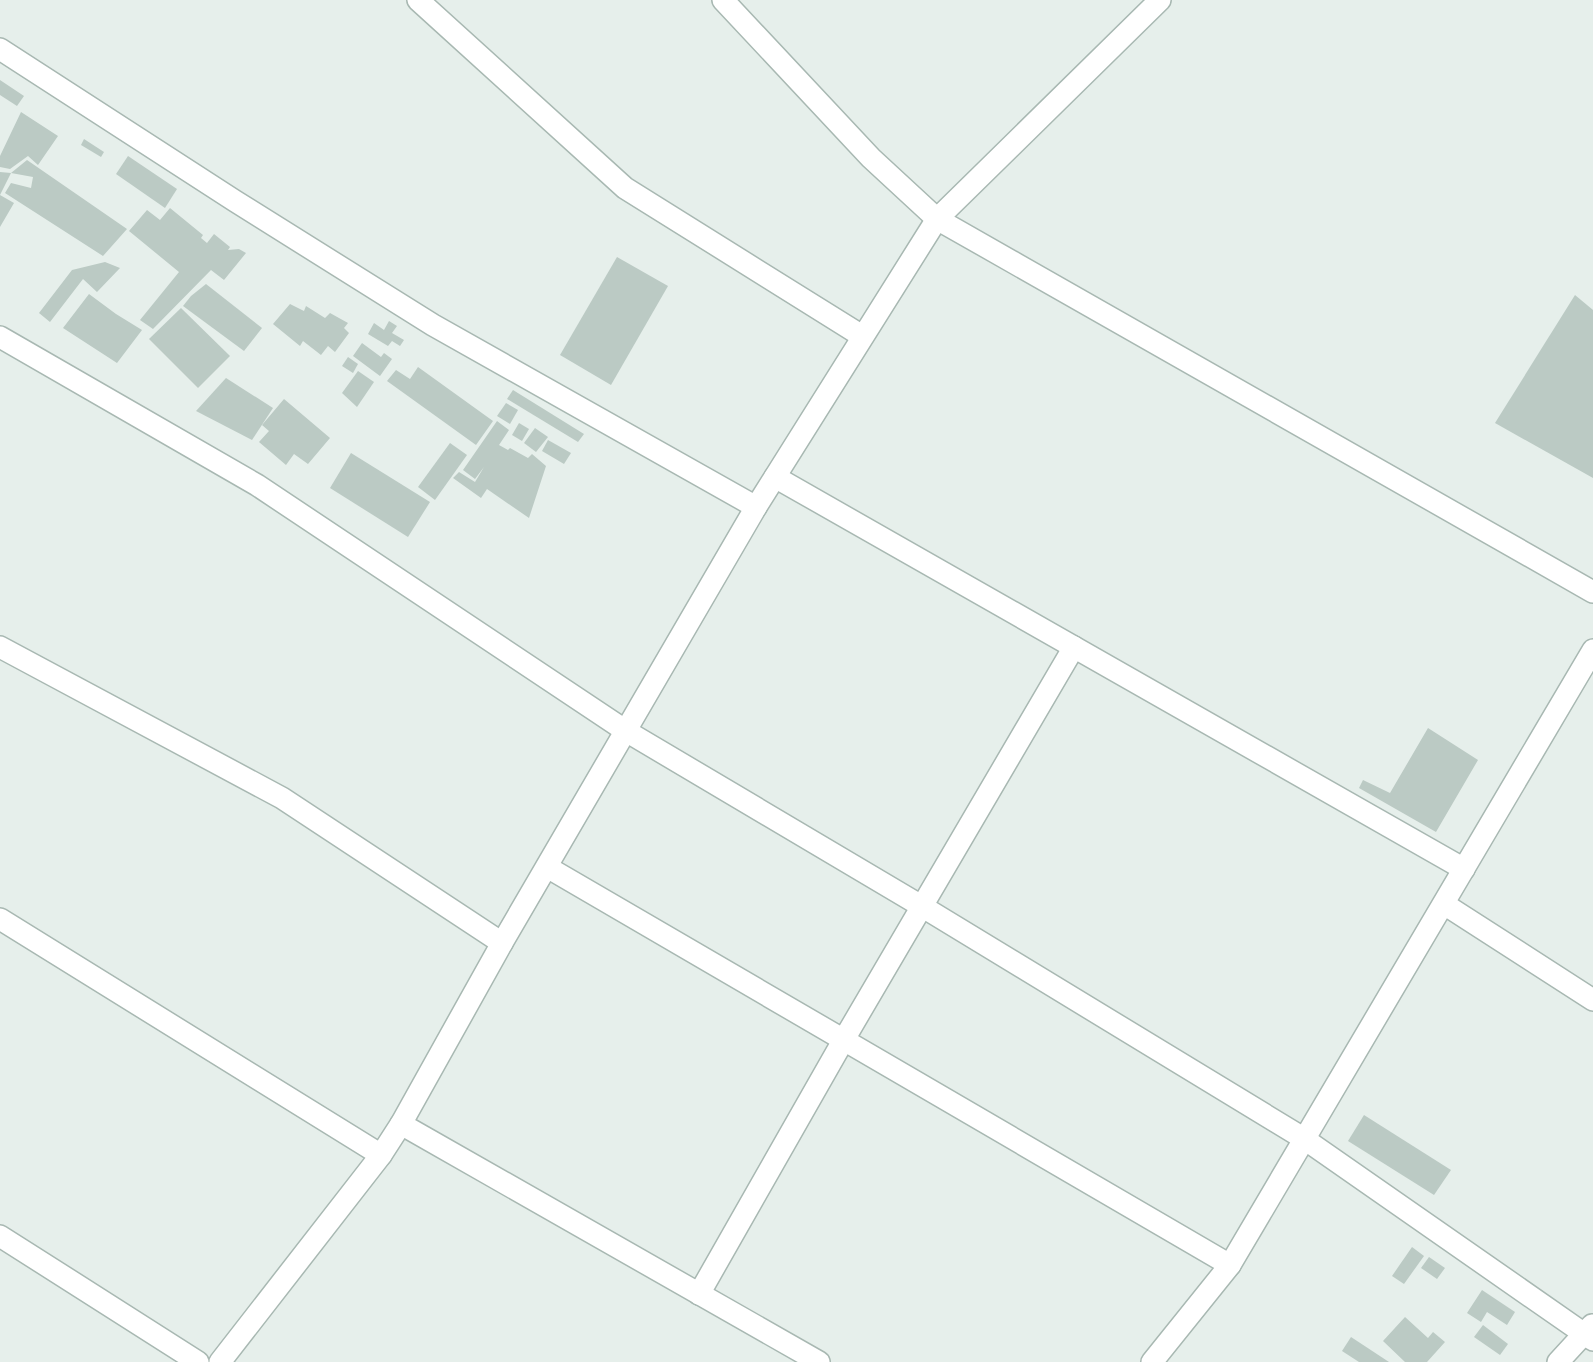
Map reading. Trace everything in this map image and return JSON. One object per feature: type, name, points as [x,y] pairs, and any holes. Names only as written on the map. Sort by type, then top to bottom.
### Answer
[{"type":"street","points":[[418,0],[625,188],[862,336]]},
{"type":"street","points":[[723,0],[871,158],[937,219],[1593,592]]},
{"type":"street","points":[[220,1362],[381,1155],[401,1124],[502,943],[756,507],[937,219],[1160,0]]},
{"type":"street","points":[[0,48],[235,201],[433,325],[756,507]]},
{"type":"street","points":[[0,337],[257,485],[626,731],[923,907],[1303,1138],[1590,1332],[1558,1362]]},
{"type":"street","points":[[775,477],[1464,869]]},
{"type":"street","points":[[0,647],[282,798],[502,943]]},
{"type":"street","points":[[699,1294],[843,1041],[1074,647]]},
{"type":"street","points":[[1152,1362],[1230,1265],[1593,650]]},
{"type":"street","points":[[547,867],[1230,1265]]},
{"type":"street","points":[[1444,904],[1593,1000]]},
{"type":"street","points":[[0,919],[381,1155]]},
{"type":"street","points":[[401,1124],[819,1362]]},
{"type":"street","points":[[0,1236],[198,1362]]},
{"type":"building","points":[[0,80],[24,96],[17,106],[0,95]]},
{"type":"building","points":[[21,112],[58,136],[38,165],[28,156],[10,169],[0,167],[0,156]]},
{"type":"building","points":[[84,139],[104,152],[101,157],[81,145]]},
{"type":"building","points":[[128,156],[177,189],[165,208],[116,174]]},
{"type":"building","points":[[27,160],[127,229],[103,256],[5,193],[11,183],[31,188],[33,177],[11,173]]},
{"type":"building","points":[[0,172],[11,173],[0,195]]},
{"type":"building","points":[[0,195],[14,203],[0,227]]},
{"type":"building","points":[[170,208],[203,235],[201,238],[207,243],[214,234],[230,247],[228,250],[239,249],[246,253],[224,280],[211,270],[153,329],[140,320],[179,272],[129,231],[147,210],[160,220]]},
{"type":"building","points":[[617,257],[668,286],[611,385],[560,355]]},
{"type":"building","points":[[105,262],[120,268],[97,292],[83,279],[50,322],[39,313],[72,270]]},
{"type":"building","points":[[206,284],[262,328],[244,351],[183,306]]},
{"type":"building","points":[[89,294],[142,330],[117,363],[63,328]]},
{"type":"building","points":[[1575,295],[1593,310],[1593,478],[1495,423]]},
{"type":"building","points":[[290,304],[304,311],[306,306],[325,318],[330,313],[348,323],[344,328],[349,333],[335,352],[328,346],[321,355],[303,341],[300,346],[273,324]]},
{"type":"building","points":[[181,308],[230,356],[198,388],[149,339]]},
{"type":"building","points":[[389,321],[397,326],[392,333],[404,340],[400,346],[392,341],[388,346],[368,334],[374,323],[384,330]]},
{"type":"building","points":[[362,343],[381,357],[384,353],[392,359],[380,376],[353,356]]},
{"type":"building","points":[[348,357],[358,364],[353,373],[342,366]]},
{"type":"building","points":[[418,367],[493,421],[476,445],[387,381],[396,370],[410,379]]},
{"type":"building","points":[[358,371],[374,382],[357,407],[342,393]]},
{"type":"building","points":[[226,378],[273,408],[252,440],[196,411]]},
{"type":"building","points":[[513,390],[584,434],[578,442],[507,399]]},
{"type":"building","points":[[284,399],[330,438],[308,464],[294,454],[286,465],[259,442],[269,431],[262,425]]},
{"type":"building","points":[[506,403],[518,410],[510,424],[497,416]]},
{"type":"building","points":[[497,421],[509,430],[499,445],[528,458],[532,454],[546,466],[529,518],[487,489],[481,498],[453,478],[459,472],[475,482],[484,467],[475,479],[463,470]]},
{"type":"building","points":[[519,423],[529,429],[522,441],[512,435]]},
{"type":"building","points":[[535,428],[548,437],[536,452],[524,443]]},
{"type":"building","points":[[548,440],[571,453],[564,464],[542,451]]},
{"type":"building","points":[[450,443],[467,455],[435,500],[418,487]]},
{"type":"building","points":[[351,453],[430,502],[408,537],[330,488]]},
{"type":"building","points":[[1428,728],[1478,760],[1436,832],[1359,788],[1363,780],[1390,793]]},
{"type":"building","points":[[1364,1115],[1451,1170],[1434,1195],[1348,1141]]},
{"type":"building","points":[[1412,1247],[1424,1256],[1404,1284],[1392,1276]]},
{"type":"building","points":[[1429,1257],[1445,1268],[1437,1279],[1421,1268]]},
{"type":"building","points":[[1482,1290],[1515,1312],[1507,1325],[1487,1312],[1481,1322],[1467,1313]]},
{"type":"building","points":[[1405,1317],[1428,1338],[1433,1332],[1445,1342],[1427,1362],[1405,1362],[1383,1341]]},
{"type":"building","points":[[1483,1325],[1508,1344],[1500,1355],[1474,1337]]},
{"type":"building","points":[[1351,1337],[1389,1362],[1359,1362],[1342,1351]]}]
